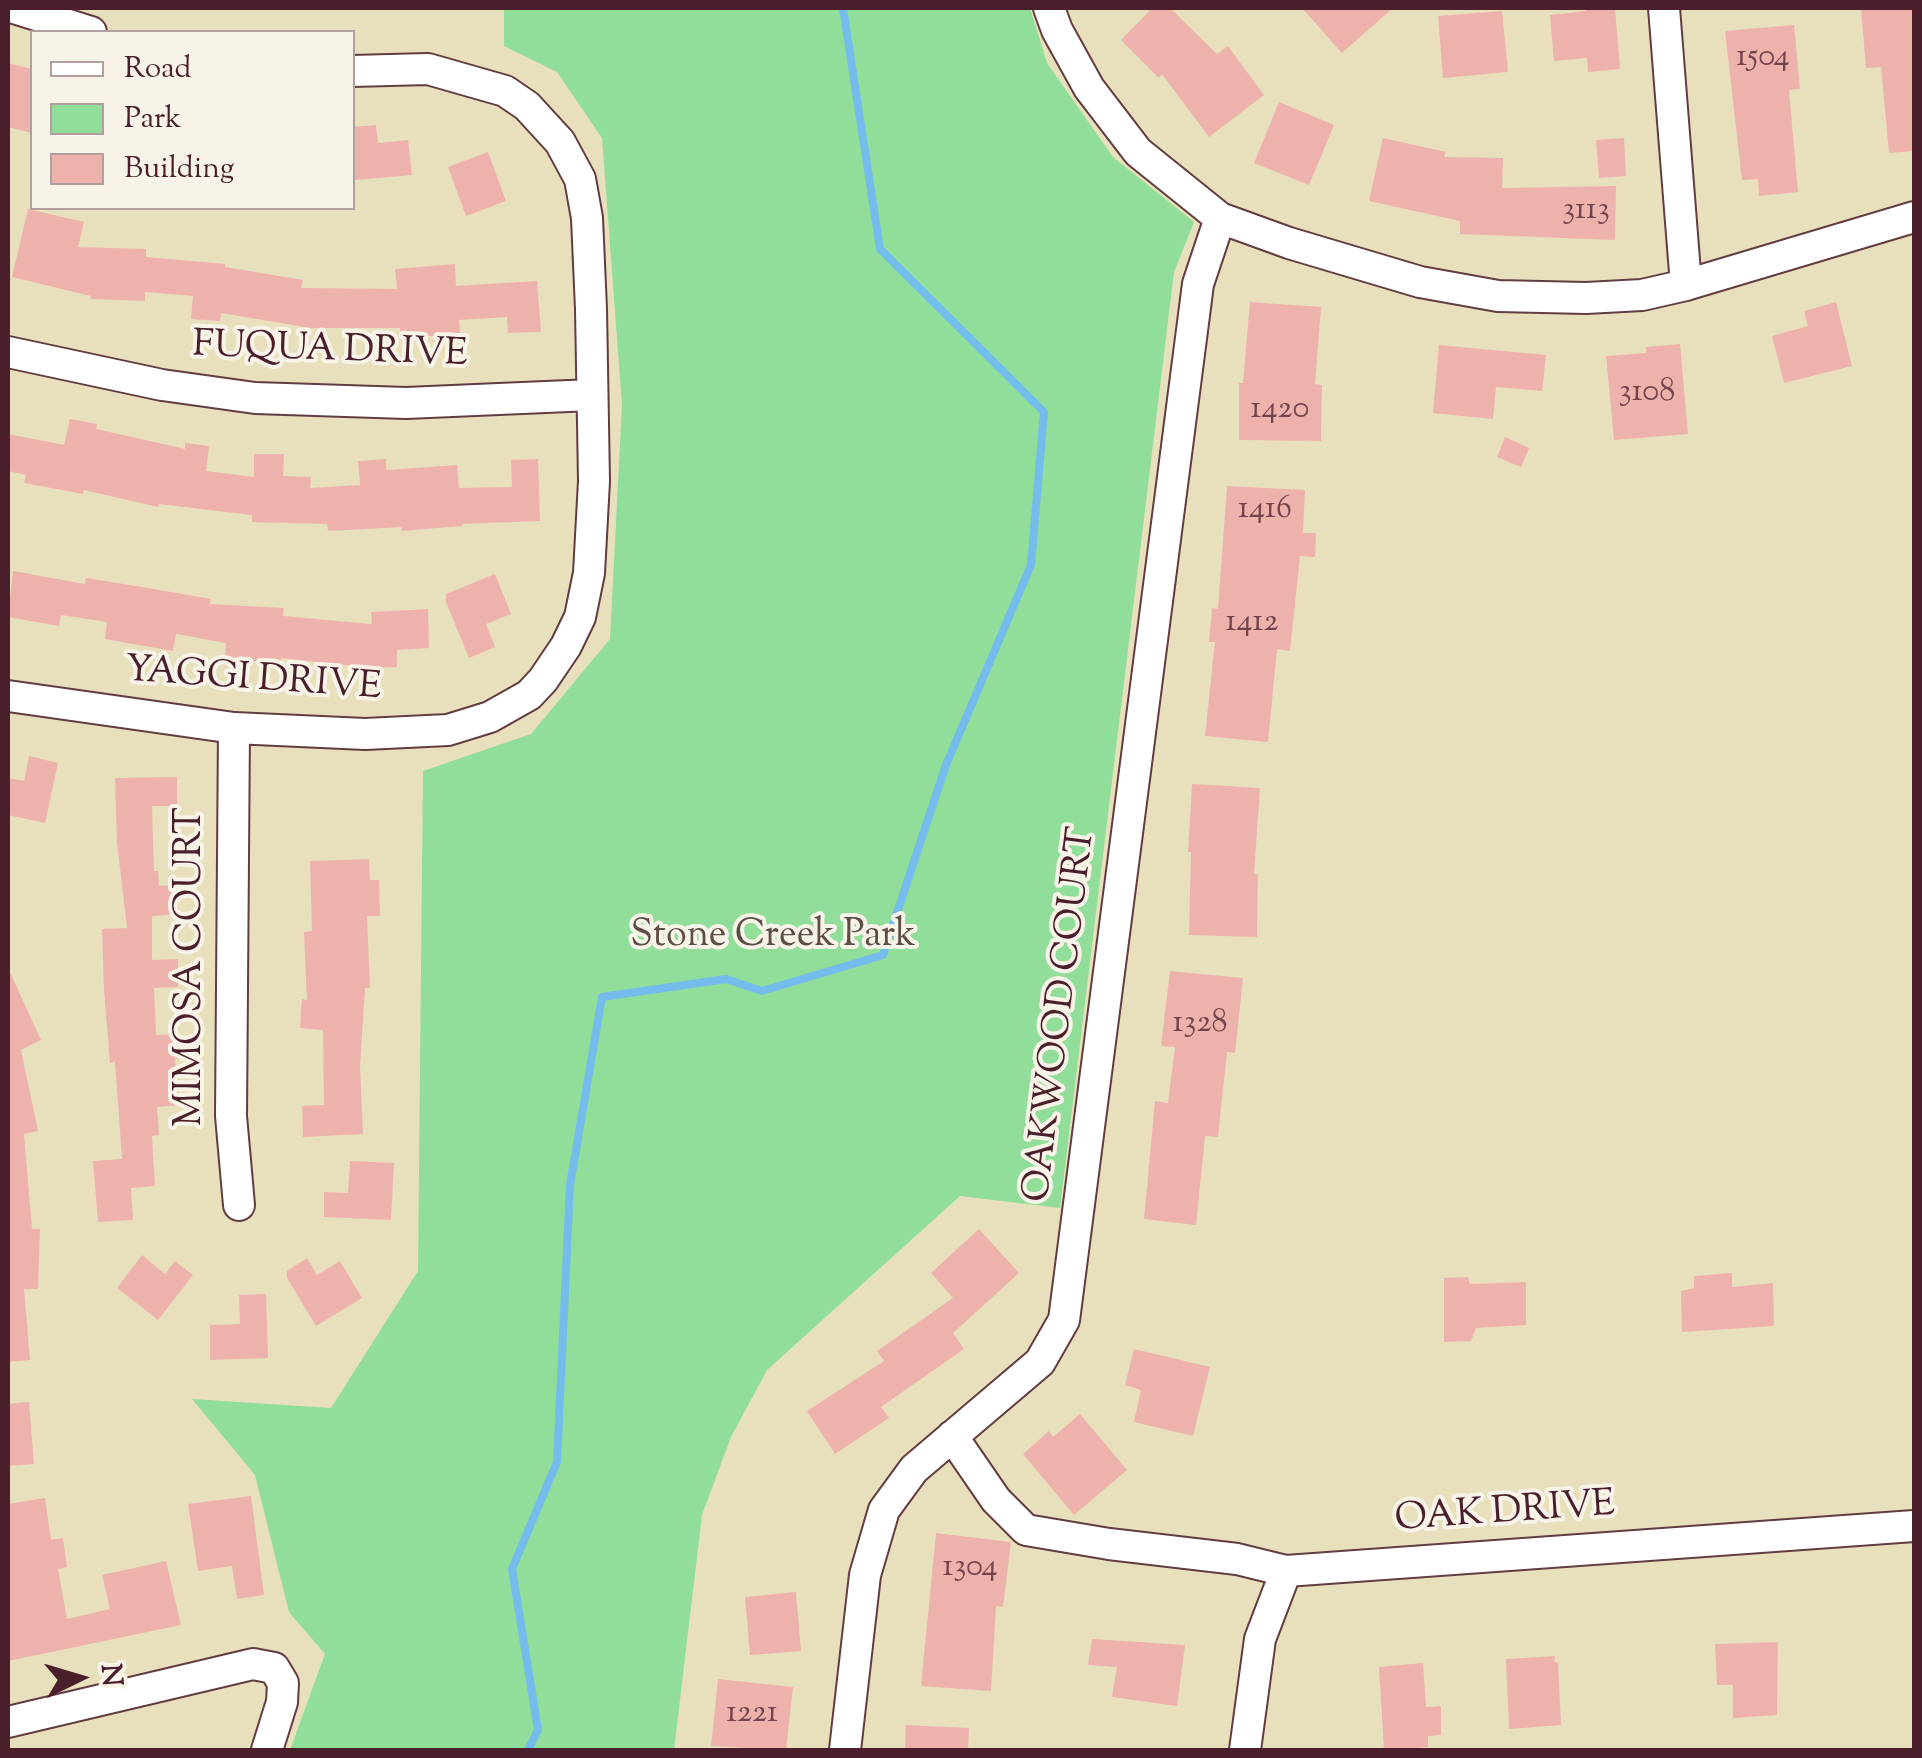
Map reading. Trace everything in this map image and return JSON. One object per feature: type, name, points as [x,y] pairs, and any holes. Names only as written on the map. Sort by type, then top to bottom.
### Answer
[{"type":"street","points":[[14,8],[86,30]]},
{"type":"street","points":[[1049,8],[1088,88],[1138,152],[1220,218],[1420,282],[1498,296],[1642,295],[1914,217]]},
{"type":"street","points":[[1664,8],[1686,285]]},
{"type":"street","name":"YAGGI DRIVE","points":[[8,696],[234,728],[364,734],[448,730],[490,717],[528,695],[544,680],[580,616],[588,574],[594,482],[587,218],[580,180],[560,142],[527,106],[505,91],[428,69],[355,71]]},
{"type":"street","name":"OAKWOOD COURT","points":[[845,1750],[864,1575],[884,1510],[914,1469],[1040,1362],[1064,1320],[1198,284],[1220,218]]},
{"type":"street","name":"FUQUA DRIVE","points":[[8,352],[162,385],[255,398],[406,402],[592,396]]},
{"type":"street","name":"MIMOSA COURT","points":[[234,728],[231,1116],[239,1206]]},
{"type":"street","name":"OAK DRIVE","points":[[952,1436],[996,1500],[1026,1530],[1237,1559],[1286,1571],[1914,1526]]},
{"type":"street","points":[[1245,1750],[1260,1639],[1286,1571]]},
{"type":"street","points":[[8,1722],[252,1664],[274,1668],[284,1683],[268,1750]]},
{"type":"green space","name":"Stone Creek Park","points":[[504,8],[1030,8],[1047,63],[1113,157],[1194,222],[1174,272],[1060,1208],[960,1196],[767,1370],[731,1437],[702,1515],[674,1750],[290,1750],[325,1654],[289,1612],[255,1475],[192,1399],[331,1408],[418,1271],[423,771],[531,734],[610,639],[622,405],[602,138],[557,72],[504,46]]},
{"type":"building","points":[[1152,8],[1170,8],[1217,54],[1228,46],[1264,95],[1209,137],[1162,74],[1159,78],[1121,40]]},
{"type":"building","points":[[1302,8],[1393,8],[1342,53]]},
{"type":"building","points":[[1586,8],[1615,8],[1620,69],[1588,72],[1587,58],[1554,61],[1550,15]]},
{"type":"building","points":[[1861,8],[1914,8],[1914,151],[1889,153],[1881,67],[1866,68]]},
{"type":"building","points":[[1502,11],[1508,72],[1443,78],[1438,16]]},
{"type":"building","points":[[1794,25],[1800,89],[1789,90],[1798,192],[1759,196],[1758,179],[1742,180],[1725,31]]},
{"type":"building","points":[[8,63],[30,68],[30,132],[8,127]]},
{"type":"building","points":[[1279,102],[1334,125],[1309,185],[1254,163]]},
{"type":"building","points":[[376,125],[378,143],[408,140],[412,175],[355,180],[355,127]]},
{"type":"building","points":[[1383,138],[1446,152],[1444,157],[1503,158],[1502,188],[1616,186],[1615,240],[1460,234],[1460,221],[1369,201]]},
{"type":"building","points":[[1624,138],[1626,176],[1599,178],[1596,140]]},
{"type":"building","points":[[488,152],[506,201],[466,216],[448,167]]},
{"type":"building","points":[[28,209],[84,222],[78,247],[146,249],[146,257],[225,264],[303,280],[301,288],[397,289],[395,269],[455,264],[456,286],[537,281],[541,332],[508,333],[507,317],[459,320],[460,334],[401,338],[400,328],[310,328],[221,313],[220,321],[191,319],[193,296],[145,292],[145,301],[90,299],[91,296],[12,277]]},
{"type":"building","points":[[1250,302],[1321,307],[1315,384],[1322,385],[1321,441],[1239,440],[1239,383],[1243,383]]},
{"type":"building","points":[[1836,302],[1852,366],[1784,383],[1772,336],[1808,326],[1804,311]]},
{"type":"building","points":[[1680,344],[1688,434],[1614,440],[1606,356],[1646,353],[1646,347]]},
{"type":"building","points":[[1439,345],[1546,355],[1542,391],[1496,387],[1493,419],[1433,413]]},
{"type":"building","points":[[70,419],[97,424],[96,429],[185,449],[185,443],[209,446],[206,471],[254,477],[254,454],[284,454],[283,476],[311,477],[310,488],[360,485],[358,461],[386,459],[386,470],[457,465],[459,488],[512,487],[511,460],[538,459],[540,521],[402,531],[401,527],[328,531],[327,524],[252,522],[252,515],[159,504],[158,507],[84,490],[83,494],[24,483],[26,475],[8,471],[8,434],[64,445]]},
{"type":"building","points":[[1505,437],[1529,448],[1521,467],[1497,457]]},
{"type":"building","points":[[1227,486],[1305,490],[1303,533],[1316,533],[1315,557],[1300,556],[1290,651],[1277,649],[1268,742],[1205,736],[1215,642],[1209,642],[1212,608],[1218,609]]},
{"type":"building","points":[[13,571],[85,584],[86,578],[142,587],[211,599],[210,604],[284,608],[283,616],[372,624],[371,612],[428,609],[429,648],[397,650],[397,667],[373,668],[281,658],[281,662],[225,660],[226,643],[176,634],[173,651],[105,639],[107,622],[61,615],[59,626],[8,617]]},
{"type":"building","points":[[495,574],[511,614],[486,624],[495,647],[469,658],[446,594]]},
{"type":"building","points":[[29,756],[58,763],[45,823],[8,815],[8,778],[24,781]]},
{"type":"building","points":[[177,777],[177,806],[152,806],[154,871],[158,871],[159,886],[176,885],[179,914],[152,916],[152,960],[178,959],[178,987],[154,988],[156,1035],[177,1034],[179,1105],[157,1107],[159,1135],[152,1136],[155,1186],[131,1188],[133,1220],[98,1222],[93,1161],[122,1159],[115,1062],[110,1063],[102,929],[127,928],[117,843],[115,778]]},
{"type":"building","points":[[1192,784],[1260,788],[1254,874],[1258,874],[1257,937],[1189,935]]},
{"type":"building","points":[[369,859],[370,880],[379,880],[380,916],[367,916],[370,988],[365,988],[360,1066],[363,1134],[303,1137],[302,1106],[324,1105],[323,1030],[300,1028],[302,999],[307,1000],[304,932],[312,931],[310,861]]},
{"type":"building","points":[[8,968],[41,1040],[21,1050],[38,1131],[24,1134],[32,1229],[40,1229],[38,1289],[24,1289],[30,1360],[8,1362]]},
{"type":"building","points":[[1170,971],[1243,978],[1235,1053],[1227,1052],[1218,1137],[1205,1136],[1196,1225],[1144,1219],[1155,1101],[1168,1103],[1175,1047],[1161,1046]]},
{"type":"building","points":[[350,1161],[394,1163],[391,1220],[324,1217],[324,1192],[348,1193]]},
{"type":"building","points":[[979,1229],[1019,1273],[953,1333],[964,1349],[881,1407],[889,1418],[835,1454],[807,1411],[884,1361],[877,1351],[953,1298],[931,1273]]},
{"type":"building","points":[[142,1255],[165,1274],[175,1261],[193,1275],[158,1320],[117,1288]]},
{"type":"building","points":[[307,1258],[317,1275],[340,1261],[362,1298],[316,1326],[287,1278],[287,1271]]},
{"type":"building","points":[[1732,1273],[1732,1287],[1773,1283],[1774,1326],[1682,1332],[1681,1291],[1694,1288],[1694,1276]]},
{"type":"building","points":[[1468,1277],[1470,1284],[1526,1282],[1526,1325],[1476,1328],[1471,1341],[1444,1342],[1444,1278]]},
{"type":"building","points":[[266,1294],[268,1358],[210,1360],[210,1325],[240,1324],[239,1295]]},
{"type":"building","points":[[1134,1349],[1210,1367],[1193,1436],[1134,1422],[1141,1390],[1125,1385]]},
{"type":"building","points":[[29,1402],[34,1464],[8,1466],[8,1404]]},
{"type":"building","points":[[1080,1414],[1127,1470],[1074,1515],[1023,1454],[1049,1431],[1053,1437]]},
{"type":"building","points":[[251,1496],[264,1595],[237,1599],[232,1566],[198,1571],[188,1504]]},
{"type":"building","points":[[45,1498],[51,1540],[63,1538],[67,1567],[58,1569],[67,1619],[110,1609],[102,1575],[166,1561],[181,1625],[8,1661],[8,1504]]},
{"type":"building","points":[[936,1533],[1011,1542],[1003,1607],[996,1606],[991,1691],[921,1686]]},
{"type":"building","points":[[796,1592],[801,1651],[750,1655],[745,1597]]},
{"type":"building","points":[[1092,1639],[1185,1645],[1177,1706],[1112,1697],[1117,1667],[1088,1665]]},
{"type":"building","points":[[1778,1642],[1777,1715],[1733,1718],[1733,1685],[1717,1685],[1715,1644]]},
{"type":"building","points":[[1555,1656],[1561,1725],[1509,1729],[1506,1659]]},
{"type":"building","points":[[1423,1663],[1426,1707],[1441,1706],[1441,1735],[1428,1736],[1428,1747],[1384,1750],[1379,1667]]},
{"type":"building","points":[[718,1679],[793,1687],[786,1750],[711,1746]]},
{"type":"building","points":[[906,1725],[969,1728],[968,1750],[905,1750]]},
{"type":"waterway","points":[[528,1750],[538,1730],[512,1569],[557,1462],[570,1185],[602,997],[726,979],[762,991],[883,955],[946,765],[1031,565],[1044,412],[880,249],[843,8]]}]
